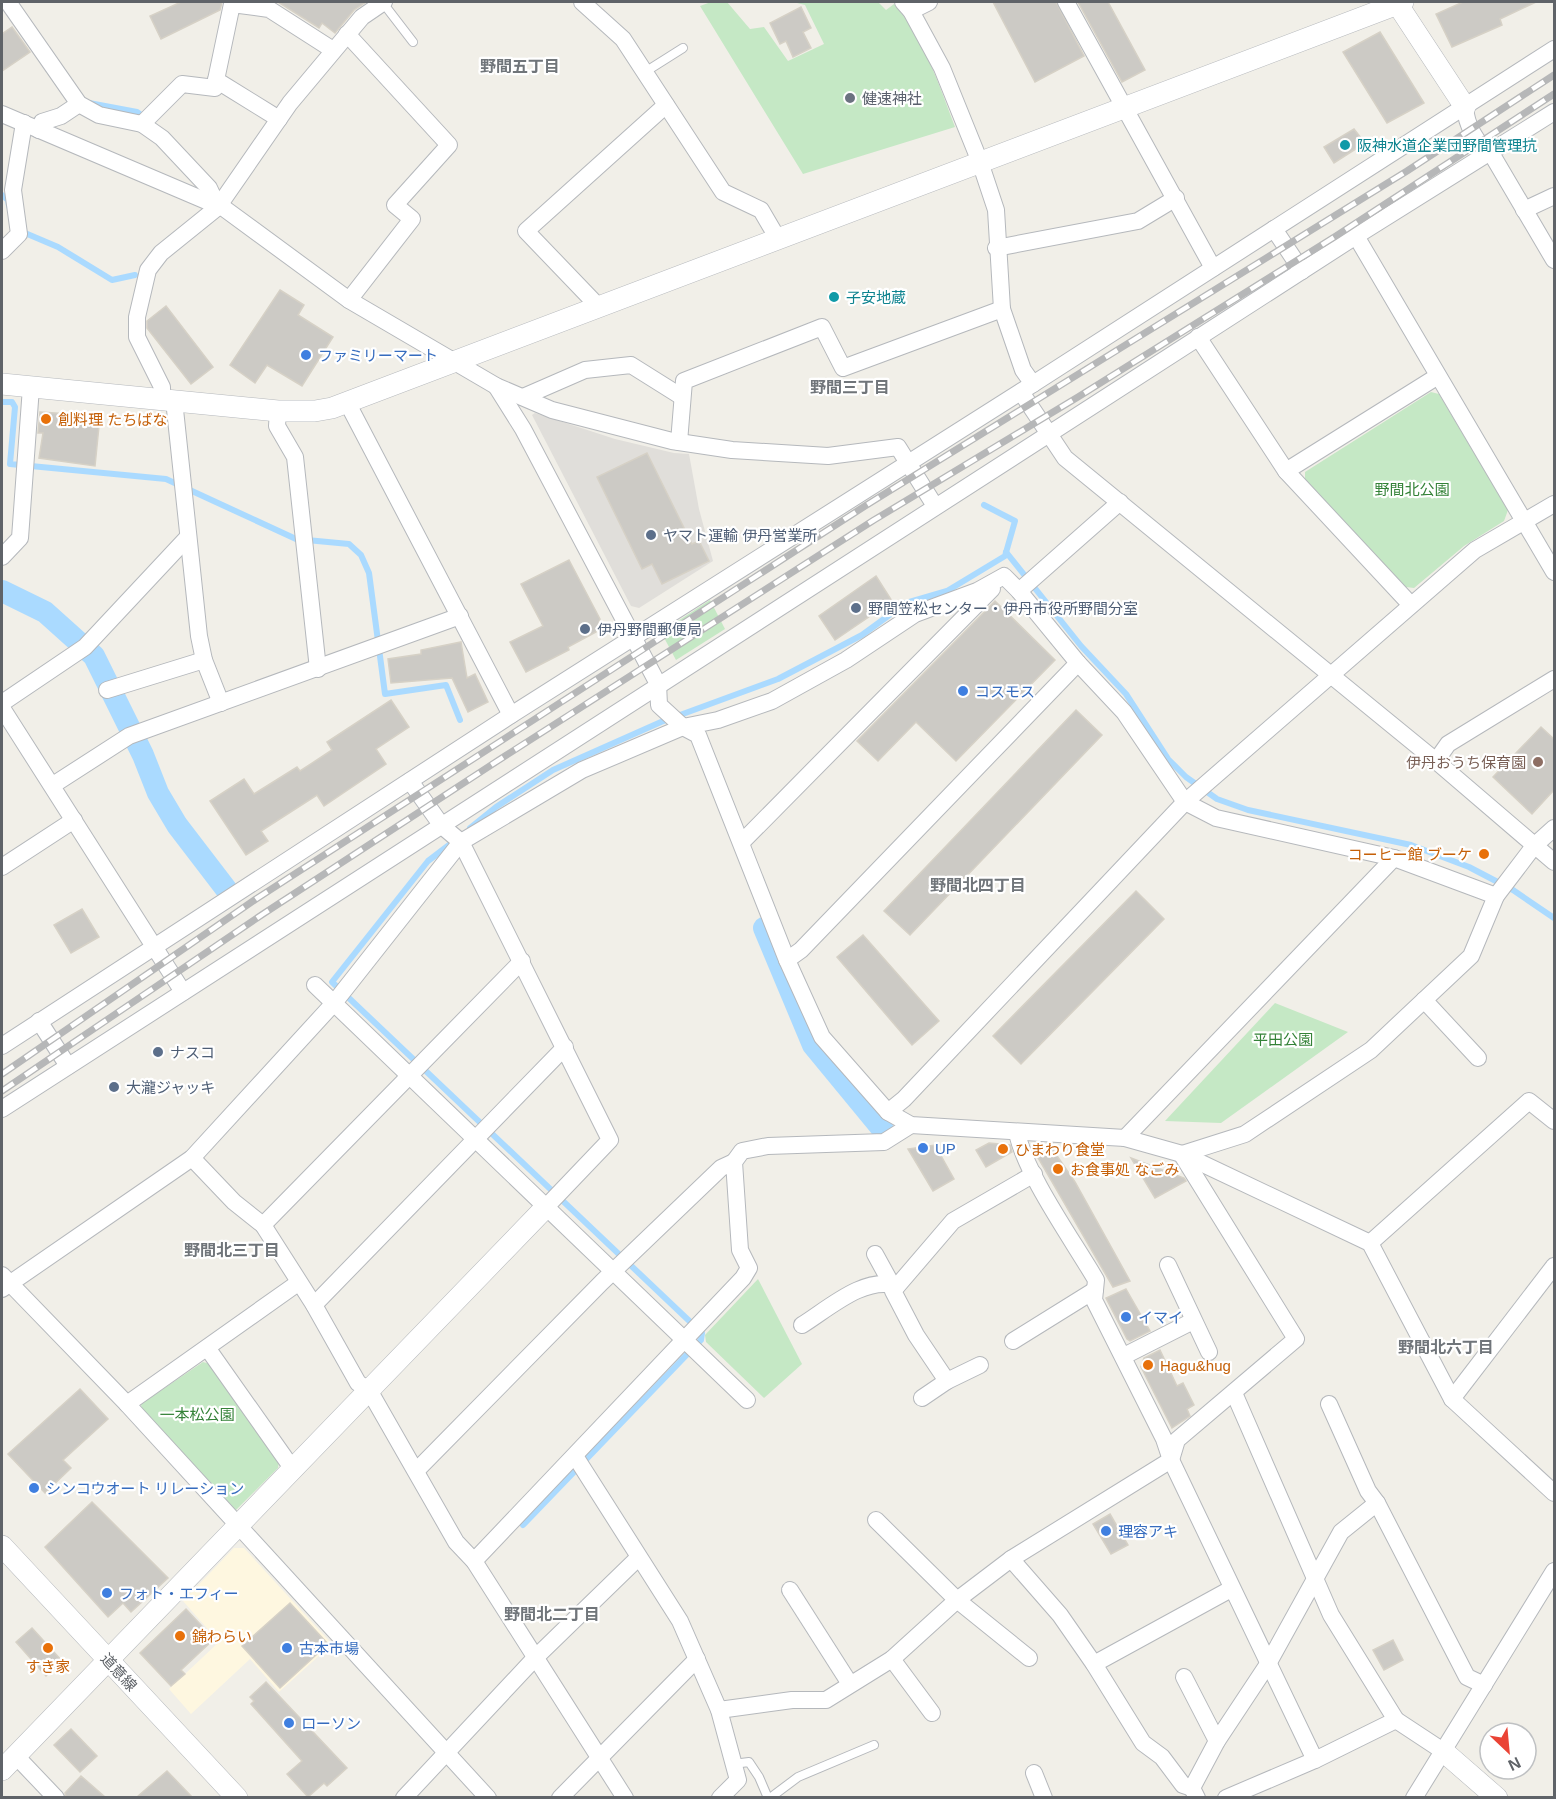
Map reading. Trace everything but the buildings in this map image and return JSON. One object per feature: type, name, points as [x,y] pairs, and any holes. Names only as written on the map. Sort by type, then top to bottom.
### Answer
[{"type":"street","points":[[8,2],[79,104],[99,116],[142,124],[162,138],[208,188],[218,207]]},
{"type":"street","points":[[220,703],[204,660],[168,399],[137,337],[137,317],[142,289],[148,270],[161,253],[218,207],[279,119],[333,50],[362,17],[383,2]]},
{"type":"street","points":[[582,2],[623,39],[723,192],[761,210],[778,239]]},
{"type":"street","points":[[929,2],[907,6],[942,68],[980,162],[996,210],[996,248],[1002,309],[1027,388],[1049,433],[1065,458],[1436,761],[1554,862]]},
{"type":"street","points":[[1066,2],[1213,268]]},
{"type":"street","points":[[2,384],[279,411],[315,411],[348,404],[598,306],[1398,2],[1465,106],[1466,119],[1483,148],[1491,153],[1554,260]]},
{"type":"street","points":[[142,124],[182,84],[215,88],[232,4],[269,9],[333,50]]},
{"type":"street","points":[[347,33],[450,145],[395,205],[412,219],[349,300]]},
{"type":"street","points":[[2,1046],[511,715],[1027,388],[1554,49]]},
{"type":"street","points":[[216,80],[279,119]]},
{"type":"street","points":[[2,251],[19,234],[13,190],[31,127],[61,116],[79,104]]},
{"type":"street","points":[[598,306],[526,231],[666,105]]},
{"type":"street","points":[[2,1109],[1198,337],[1554,112]]},
{"type":"street","points":[[2,114],[218,207],[269,240],[349,300],[496,386],[578,418],[679,442],[792,455],[828,456],[898,447],[935,506]]},
{"type":"street","points":[[1524,210],[1554,196]]},
{"type":"street","points":[[996,248],[1138,221],[1176,198]]},
{"type":"street","points":[[1274,229],[1302,271]]},
{"type":"street","points":[[1356,236],[1554,572]]},
{"type":"street","points":[[679,442],[684,381],[822,327],[843,368],[1002,309]]},
{"type":"street","points":[[1198,337],[1286,471],[1411,605]]},
{"type":"street","points":[[523,397],[585,370],[631,364],[682,397]]},
{"type":"street","points":[[1286,471],[1438,376]]},
{"type":"street","points":[[496,386],[523,429],[631,638],[658,684],[659,705],[674,719],[698,735],[787,960],[822,1037],[888,1112],[911,1125],[1125,1138],[1182,1154],[1370,1243],[1452,1399],[1554,1493]]},
{"type":"street","points":[[2,557],[20,538],[31,387]]},
{"type":"street","points":[[348,404],[511,715]]},
{"type":"street","points":[[279,411],[277,426],[295,457],[318,669]]},
{"type":"street","points":[[1019,591],[1120,502]]},
{"type":"street","points":[[888,1112],[904,1099],[1185,802],[1475,550],[1554,504]]},
{"type":"street","points":[[2,702],[85,647],[187,538]]},
{"type":"street","points":[[1004,576],[1078,663],[1124,712],[1185,802],[1226,820],[1394,858],[1496,896]]},
{"type":"street","points":[[488,1797],[237,1527],[127,1404],[5,1283],[192,1158],[334,1003],[460,842],[674,719],[718,720],[772,701],[846,660],[915,614],[978,591],[1004,576]]},
{"type":"street","points":[[742,842],[1004,576]]},
{"type":"street","points":[[53,785],[129,736],[460,616]]},
{"type":"street","points":[[110,689],[204,660]]},
{"type":"street","points":[[787,960],[801,950],[1078,663]]},
{"type":"street","points":[[1436,761],[1448,744],[1554,679]]},
{"type":"street","points":[[2,708],[183,992]]},
{"type":"street","points":[[56,1797],[9,1763],[610,1140],[522,961],[460,842],[442,826],[410,780]]},
{"type":"street","points":[[2,867],[74,820]]},
{"type":"street","points":[[1182,1154],[1245,1134],[1371,1050],[1471,956],[1496,896],[1534,846],[1554,828]]},
{"type":"street","points":[[1125,1138],[1394,858]]},
{"type":"street","points":[[263,1225],[522,961]]},
{"type":"street","points":[[315,985],[747,1400]]},
{"type":"street","points":[[1424,1000],[1478,1058]]},
{"type":"street","points":[[39,1021],[68,1066]]},
{"type":"street","points":[[314,1305],[565,1047]]},
{"type":"street","points":[[1370,1243],[1529,1101],[1554,1121]]},
{"type":"street","points":[[417,1470],[602,1282],[721,1168],[734,1162],[742,1151],[768,1146],[884,1142],[911,1125]]},
{"type":"street","points":[[1017,1132],[1020,1147],[1034,1174],[1096,1280],[1094,1300],[1164,1439],[1171,1460],[1231,1589],[1315,1760]]},
{"type":"street","points":[[719,1710],[792,1700],[826,1700],[891,1659],[957,1600],[1011,1558],[1171,1460],[1177,1440],[1296,1339],[1182,1154]]},
{"type":"street","points":[[192,1158],[234,1202],[263,1225],[314,1305],[358,1383],[369,1390],[417,1470],[456,1542],[474,1561],[625,1797]]},
{"type":"street","points":[[474,1561],[575,1456],[683,1338],[743,1278],[749,1268],[740,1250],[734,1162]]},
{"type":"street","points":[[894,1286],[953,1221],[1034,1174]]},
{"type":"street","points":[[875,1254],[894,1286],[893,1291],[916,1335],[947,1381]]},
{"type":"street","points":[[1168,1264],[1209,1352]]},
{"type":"street","points":[[1452,1399],[1554,1266]]},
{"type":"street","points":[[802,1325],[867,1285],[885,1282],[894,1286]]},
{"type":"street","points":[[127,1404],[208,1349],[298,1283]]},
{"type":"street","points":[[1014,1341],[1095,1290]]},
{"type":"street","points":[[1124,1356],[1193,1321]]},
{"type":"street","points":[[208,1349],[292,1468]]},
{"type":"street","points":[[922,1398],[947,1381],[980,1365]]},
{"type":"street","points":[[1234,1393],[1331,1615],[1396,1720],[1443,1751],[1497,1797]]},
{"type":"street","points":[[1329,1404],[1368,1491],[1377,1503],[1467,1677],[1484,1685]]},
{"type":"street","points":[[575,1456],[680,1621],[719,1710],[738,1780],[720,1797]]},
{"type":"street","points":[[1011,1558],[1060,1615],[1094,1664],[1143,1743],[1162,1757],[1183,1785],[1194,1792],[1218,1740],[1268,1664],[1341,1532],[1377,1503]]},
{"type":"street","points":[[876,1520],[957,1600],[1029,1658]]},
{"type":"street","name":"道意線","points":[[2,1546],[237,1797]]},
{"type":"street","points":[[404,1797],[535,1658],[638,1558]]},
{"type":"street","points":[[1414,1797],[1554,1571]]},
{"type":"street","points":[[1094,1664],[1231,1589]]},
{"type":"street","points":[[790,1590],[850,1684]]},
{"type":"street","points":[[560,1797],[697,1659]]},
{"type":"street","points":[[891,1659],[932,1713]]},
{"type":"street","points":[[1184,1677],[1218,1740]]},
{"type":"street","points":[[1226,1797],[1315,1760],[1396,1720]]},
{"type":"street","points":[[1034,1773],[1044,1797]]},
{"type":"lane","points":[[383,2],[413,42]]},
{"type":"lane","points":[[645,72],[683,48]]},
{"type":"lane","points":[[732,1764],[748,1762],[769,1797],[798,1777],[874,1745]]},
{"type":"shaded area","name":"ヤマト運輸 伊丹営業所","points":[[535,413],[615,439],[674,453],[689,454],[699,509],[713,561],[639,608],[631,606],[532,415]]},
{"type":"shaded area","points":[[234,1548],[244,1548],[332,1644],[279,1692],[250,1659],[191,1714],[169,1689],[219,1642],[183,1601]]},
{"type":"green space","name":"健速神社","points":[[711,2],[727,2],[750,29],[764,27],[788,61],[824,44],[805,5],[793,2],[878,2],[886,10],[894,4],[905,17],[922,47],[955,127],[803,174],[700,6]]},
{"type":"green space","name":"野間北公園","points":[[1431,392],[1439,394],[1508,510],[1504,521],[1464,546],[1414,588],[1406,587],[1305,480],[1305,472]]},
{"type":"green space","points":[[710,600],[725,629],[676,660],[661,632]]},
{"type":"green space","name":"平田公園","points":[[1275,1003],[1348,1032],[1221,1123],[1165,1121]]},
{"type":"green space","points":[[758,1279],[802,1364],[764,1398],[706,1342],[705,1335]]},
{"type":"green space","name":"一本松公園","points":[[203,1362],[210,1364],[279,1461],[278,1468],[236,1510],[229,1509],[142,1412],[141,1404]]},
{"type":"waterway","points":[[89,103],[137,112],[145,118]]},
{"type":"waterway","points":[[2,195],[8,200],[9,206]]},
{"type":"waterway","points":[[25,233],[58,247],[112,280],[135,275]]},
{"type":"waterway","points":[[2,402],[12,402],[15,407],[10,464],[166,479],[296,539],[349,544],[361,555],[369,573],[385,694],[446,685],[460,720]]},
{"type":"waterway","points":[[470,828],[496,807],[553,770],[661,722],[778,679],[862,635],[906,603],[947,591],[1005,556],[1015,521],[984,505]]},
{"type":"waterway","points":[[1006,552],[1081,646],[1126,694],[1168,759],[1186,777],[1217,799],[1248,810],[1411,845],[1469,867],[1513,890],[1554,918]]},
{"type":"waterway","points":[[2,591],[45,612],[94,656],[143,755],[158,793],[177,825],[226,889]]},
{"type":"waterway","points":[[453,842],[428,861],[332,982],[702,1333],[701,1340],[523,1525]]},
{"type":"waterway","points":[[764,928],[813,1045],[883,1130]]},
{"type":"railway","points":[[2,1074],[256,899],[865,506],[1407,171],[1554,75]]},
{"type":"railway","points":[[2,1091],[263,914],[505,756],[874,520],[1078,397],[1336,236],[1554,94]]},
{"type":"place","name":"健速神社","points":[[850,98]]},
{"type":"place","name":"阪神水道企業団野間管理抗","points":[[1345,145]]},
{"type":"place","name":"子安地蔵","points":[[834,297]]},
{"type":"place","name":"ファミリーマート","points":[[306,355]]},
{"type":"place","name":"創料理 たちばな","points":[[46,419]]},
{"type":"place","name":"ヤマト運輸 伊丹営業所","points":[[651,535]]},
{"type":"place","name":"野間笠松センター・伊丹市役所野間分室","points":[[856,608]]},
{"type":"place","name":"伊丹野間郵便局","points":[[585,629]]},
{"type":"place","name":"コスモス","points":[[963,691]]},
{"type":"place","name":"伊丹おうち保育園","points":[[1538,762]]},
{"type":"place","name":"コーヒー館 ブーケ","points":[[1484,854]]},
{"type":"place","name":"ナスコ","points":[[158,1052]]},
{"type":"place","name":"大瀧ジャッキ","points":[[114,1087]]},
{"type":"place","name":"UP","points":[[923,1148]]},
{"type":"place","name":"ひまわり食堂","points":[[1003,1149]]},
{"type":"place","name":"お食事処 なごみ","points":[[1058,1169]]},
{"type":"place","name":"イマイ","points":[[1126,1317]]},
{"type":"place","name":"Hagu&hug","points":[[1148,1365]]},
{"type":"place","name":"シンコウオート リレーション","points":[[34,1488]]},
{"type":"place","name":"理容アキ","points":[[1106,1531]]},
{"type":"place","name":"フォト・エフィー","points":[[107,1593]]},
{"type":"place","name":"錦わらい","points":[[180,1636]]},
{"type":"place","name":"すき家","points":[[48,1648]]},
{"type":"place","name":"古本市場","points":[[287,1648]]},
{"type":"place","name":"ローソン","points":[[289,1723]]},
{"type":"district","name":"野間五丁目","points":[[520,66]]},
{"type":"district","name":"野間三丁目","points":[[850,387]]},
{"type":"district","name":"野間北四丁目","points":[[978,885]]},
{"type":"district","name":"野間北三丁目","points":[[232,1250]]},
{"type":"district","name":"野間北六丁目","points":[[1446,1347]]},
{"type":"district","name":"野間北二丁目","points":[[552,1614]]}]
